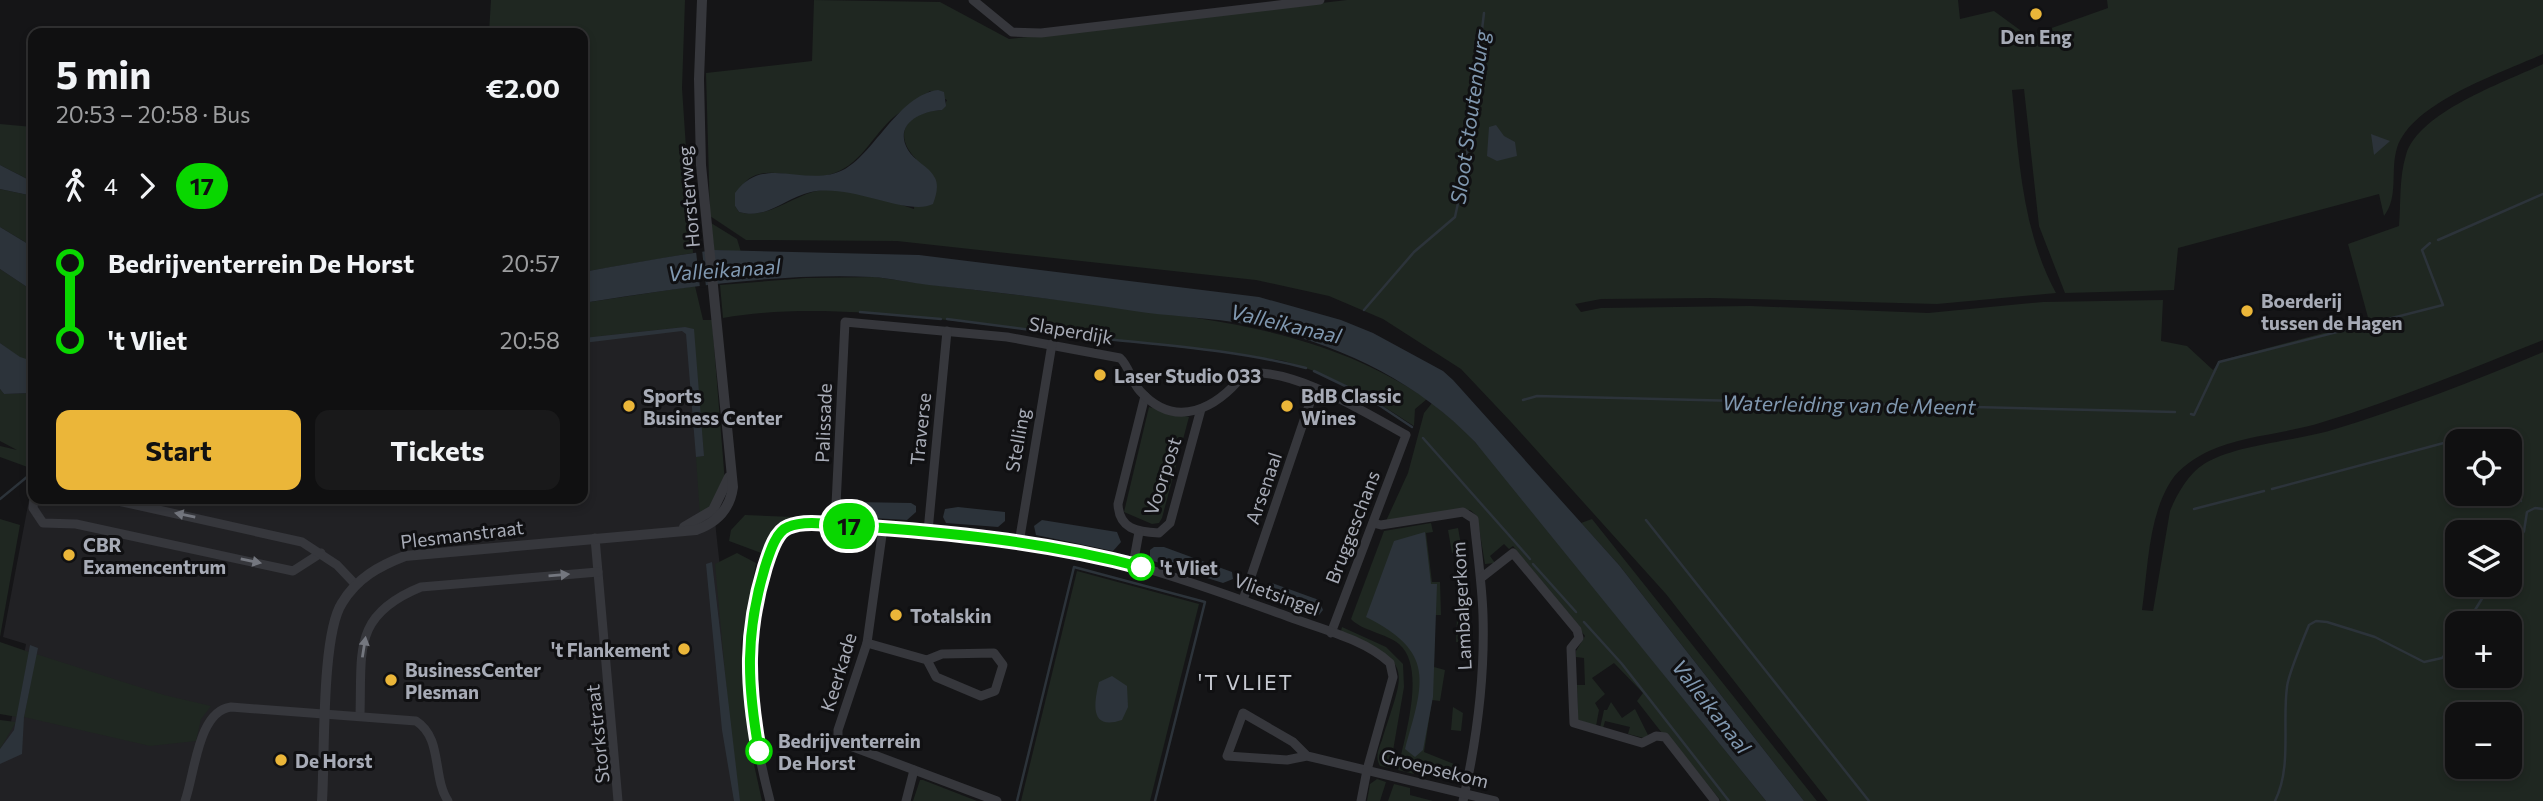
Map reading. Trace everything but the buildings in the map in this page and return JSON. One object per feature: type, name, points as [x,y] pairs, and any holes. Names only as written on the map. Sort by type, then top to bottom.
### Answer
[{"type":"street","name":"Horsterweg","points":[[702,0],[699,121],[730,474],[727,495]]},
{"type":"street","points":[[973,0],[1013,32],[1041,33],[1320,0]]},
{"type":"street","name":"Slaperdijk","points":[[845,322],[1052,344],[1120,358],[1134,384],[1145,396]]},
{"type":"street","name":"Palissade","points":[[835,525],[845,322]]},
{"type":"street","name":"Traverse","points":[[928,531],[947,331]]},
{"type":"street","name":"Stelling","points":[[1019,543],[1052,344]]},
{"type":"street","points":[[1145,396],[1171,409],[1201,409],[1222,399],[1244,374],[1251,373],[1315,388]]},
{"type":"street","name":"Bruggeschans","points":[[1315,388],[1406,435],[1331,633]]},
{"type":"street","name":"Arsenaal","points":[[1243,600],[1315,388]]},
{"type":"street","name":"Voorpost","points":[[1145,396],[1118,505],[1118,517],[1126,526],[1139,532],[1159,533],[1170,523],[1201,409]]},
{"type":"street","name":"Plesmanstraat","points":[[322,801],[330,637],[341,603],[356,584],[374,569],[405,556],[695,530],[708,525],[722,514],[727,495]]},
{"type":"street","points":[[33,504],[33,508],[43,523],[76,524],[293,571],[321,553]]},
{"type":"street","points":[[132,504],[302,542],[321,553],[356,584]]},
{"type":"street","name":"Lambalgerkom","points":[[1373,523],[1381,525],[1463,512],[1474,519],[1484,658],[1480,709],[1464,797]]},
{"type":"street","name":"Vlietsingel","points":[[770,801],[752,709],[749,653],[751,617],[769,552],[781,532],[788,526],[835,525],[928,531],[1019,543],[1133,565],[1243,600],[1331,633],[1382,656],[1392,668],[1393,686],[1367,770],[1361,801]]},
{"type":"street","name":"Keerkade","points":[[883,528],[867,643],[838,738],[845,744],[997,801]]},
{"type":"street","name":"Voorpost","points":[[1133,565],[1139,532]]},
{"type":"street","name":"Storkstraat","points":[[595,538],[619,785],[618,801]]},
{"type":"street","points":[[1480,578],[1513,553],[1577,630],[1579,638],[1571,648],[1574,723],[1642,743],[1656,736],[1665,737],[1715,801]]},
{"type":"street","points":[[360,715],[363,643],[373,618],[396,597],[421,587],[598,572]]},
{"type":"street","points":[[867,643],[927,660],[942,654],[994,653],[1003,665],[995,691],[981,696],[936,677],[927,660]]},
{"type":"street","points":[[186,801],[207,722],[219,710],[231,707],[408,718],[425,727],[432,739],[448,801]]},
{"type":"street","points":[[1243,713],[1293,742],[1307,756],[1287,760],[1227,756],[1243,713]]},
{"type":"street","name":"Groepsekom","points":[[1307,756],[1464,797],[1495,801]]},
{"type":"street","points":[[906,801],[914,770]]},
{"type":"shaded area","points":[[491,0],[685,0],[682,88],[693,253],[588,271],[588,28],[489,28]]},
{"type":"shaded area","points":[[814,0],[940,2],[1009,39],[1347,0],[1958,0],[1960,19],[1994,11],[2020,30],[2021,39],[2108,8],[2107,0],[2543,0],[2543,54],[2460,91],[2420,117],[2406,132],[2397,148],[2393,192],[2389,209],[2384,216],[2379,194],[2178,248],[2174,290],[2065,293],[2039,226],[2024,89],[2012,90],[2024,194],[2036,244],[2056,293],[1937,304],[1712,298],[1601,299],[1575,304],[1581,312],[1601,308],[1750,306],[1928,313],[2043,302],[2163,300],[2161,341],[2187,346],[2213,370],[2219,362],[2230,358],[2369,321],[2348,244],[2399,226],[2402,172],[2414,139],[2427,125],[2465,100],[2543,64],[2543,340],[2379,404],[2309,426],[2236,441],[2193,460],[2178,472],[2163,495],[2153,527],[2142,610],[2153,611],[2170,511],[2184,485],[2204,464],[2231,452],[2359,422],[2439,394],[2543,352],[2543,801],[1828,801],[1666,594],[1461,369],[1383,319],[1329,296],[1256,280],[897,241],[746,240],[710,216],[706,73],[812,61]],"holes":[[[930,91],[947,100],[942,110],[921,114],[907,125],[904,132],[908,149],[916,159],[914,209],[869,195],[834,189],[811,192],[771,210],[750,214],[739,212],[735,206],[741,189],[749,179],[760,174],[814,177],[839,171],[857,158],[895,116]]]},
{"type":"shaded area","points":[[0,124],[28,127],[28,179],[0,165]]},
{"type":"shaded area","points":[[0,189],[28,195],[28,244],[0,227]]},
{"type":"shaded area","points":[[711,223],[737,239],[741,252],[714,250]]},
{"type":"shaded area","points":[[0,269],[28,288],[28,360],[20,358],[0,343]]},
{"type":"shaded area","points":[[875,277],[1165,313],[1244,326],[1319,346],[1356,360],[1427,399],[1415,409],[1414,426],[1352,388],[1320,373],[1284,361],[889,314],[802,311],[723,318],[720,285],[805,278]]},
{"type":"shaded area","points":[[695,286],[703,320],[712,320],[725,483],[717,501],[700,516],[696,457],[704,456],[693,329],[685,327],[588,337],[588,302]]},
{"type":"shaded area","name":"Bedrijventerrein De Horst","points":[[701,320],[716,531],[744,784],[749,801],[0,801],[0,725],[10,727],[26,644],[3,637],[28,504],[588,504],[588,332]]},
{"type":"shaded area","points":[[0,389],[4,394],[28,393],[28,467],[0,457],[0,446],[17,450],[0,441]]},
{"type":"shaded area","points":[[1432,403],[1462,428],[1487,455],[1766,801],[1721,801],[1637,701],[1643,693],[1614,663],[1592,678],[1605,694],[1595,703],[1599,710],[1596,726],[1578,720],[1577,685],[1585,685],[1584,658],[1576,657],[1576,651],[1585,636],[1513,546],[1509,549],[1504,544],[1490,556],[1495,563],[1485,564],[1477,516],[1470,510],[1386,521],[1408,473],[1424,413]]},
{"type":"shaded area","points":[[1149,407],[1189,417],[1162,518],[1159,523],[1152,524],[1124,512]]},
{"type":"shaded area","points":[[745,515],[793,517],[780,526],[764,554],[729,541],[731,530]]},
{"type":"shaded area","points":[[0,519],[20,525],[0,637]]},
{"type":"shaded area","points":[[1592,519],[1817,801],[1804,801],[1619,565],[1581,523]]},
{"type":"shaded area","points":[[1431,523],[1433,532],[1426,533],[1432,582],[1440,582],[1441,615],[1435,615],[1434,667],[1445,670],[1440,701],[1432,700],[1424,752],[1454,764],[1452,777],[1416,768],[1414,774],[1398,770],[1411,704],[1412,669],[1399,644],[1351,619],[1384,531]]},
{"type":"shaded area","points":[[1458,528],[1462,550],[1452,553],[1448,530]]},
{"type":"shaded area","points":[[737,553],[756,563],[741,645],[751,751],[762,801],[740,801],[731,738],[715,564]]},
{"type":"shaded area","points":[[1077,571],[1199,604],[1150,801],[1021,801]]},
{"type":"shaded area","points":[[1457,618],[1467,618],[1467,642],[1456,642]]},
{"type":"shaded area","points":[[1342,627],[1386,647],[1403,664],[1404,687],[1390,768],[1380,766],[1378,753],[1396,697],[1398,670],[1393,661],[1382,652],[1341,631]]},
{"type":"shaded area","points":[[0,642],[29,652],[17,717],[0,714]]},
{"type":"shaded area","points":[[36,654],[164,695],[211,706],[201,719],[196,741],[150,746],[24,717]]},
{"type":"shaded area","points":[[1611,702],[1622,718],[1635,709],[1648,735],[1644,738],[1628,734],[1630,727],[1605,721],[1603,728],[1600,728],[1604,710],[1607,710]]},
{"type":"shaded area","points":[[1453,707],[1463,713],[1461,731],[1451,730]]},
{"type":"shaded area","points":[[0,720],[16,722],[0,749]]},
{"type":"shaded area","points":[[1377,779],[1386,782],[1380,801],[1367,801],[1370,784]]},
{"type":"shaded area","points":[[920,780],[923,780],[977,801],[913,801]]},
{"type":"shaded area","points":[[1394,784],[1410,788],[1410,795],[1433,801],[1388,801]]},
{"type":"water","points":[[938,90],[944,92],[946,106],[942,110],[918,116],[907,126],[904,133],[908,150],[935,178],[937,188],[933,204],[909,206],[827,190],[801,195],[759,213],[739,212],[735,206],[735,193],[747,181],[759,175],[773,173],[816,176],[845,169],[867,150],[911,102]]},
{"type":"water","points":[[1496,125],[1504,136],[1515,142],[1517,156],[1497,161],[1487,156],[1489,127]]},
{"type":"water","points":[[2371,134],[2390,141],[2374,155]]},
{"type":"water","points":[[0,165],[28,179],[28,195],[0,189]]},
{"type":"water","points":[[0,227],[28,244],[28,288],[0,269]]},
{"type":"water","name":"Valleikanaal","points":[[714,250],[919,255],[1259,297],[1341,320],[1373,333],[1443,371],[1453,380],[1619,565],[1804,801],[1766,801],[1475,442],[1423,397],[1364,363],[1300,338],[1233,322],[886,278],[799,277],[691,287],[588,302],[588,271]]},
{"type":"water","points":[[685,327],[694,329],[704,456],[696,457],[686,334],[682,331],[588,342],[588,337]]},
{"type":"water","points":[[0,343],[28,359],[28,393],[4,394],[0,389]]},
{"type":"water","points":[[854,502],[911,503],[916,506],[916,512],[907,520],[853,517],[851,510]]},
{"type":"water","points":[[958,507],[1005,512],[1005,521],[998,527],[946,523],[943,517],[945,509]]},
{"type":"water","points":[[1042,520],[1117,532],[1121,542],[1113,551],[1036,535],[1034,526]]},
{"type":"water","points":[[1425,532],[1431,584],[1437,584],[1433,697],[1423,750],[1415,757],[1405,749],[1419,687],[1419,671],[1414,656],[1389,630],[1366,617],[1394,541]]},
{"type":"water","points":[[1164,547],[1232,572],[1233,579],[1223,583],[1150,560],[1150,550]]},
{"type":"water","points":[[712,562],[740,801],[734,801],[722,730],[706,564]]},
{"type":"water","points":[[1272,583],[1319,600],[1323,610],[1319,615],[1262,595],[1261,589]]},
{"type":"water","points":[[30,645],[38,648],[24,717],[22,754],[0,764],[0,749],[14,730]]},
{"type":"water","points":[[1112,676],[1127,686],[1128,707],[1122,720],[1104,722],[1096,713],[1096,698],[1099,682]]},
{"type":"pier","points":[[702,250],[706,287],[700,288],[696,251]]},
{"type":"waterway","name":"Sloot Stoutenburg","points":[[1364,310],[1414,252],[1455,217],[1465,170],[1484,13]]},
{"type":"waterway","name":"Waterleiding van de Meent","points":[[2438,240],[2543,194]]},
{"type":"waterway","name":"Waterleiding van de Meent","points":[[2191,414],[2194,415],[2219,362],[2443,305],[2422,250],[2430,243]]},
{"type":"waterway","points":[[860,312],[941,319]]},
{"type":"waterway","points":[[947,319],[1039,331]]},
{"type":"waterway","points":[[1047,332],[1209,350],[1306,368]]},
{"type":"waterway","points":[[1314,371],[1364,395],[1412,427]]},
{"type":"waterway","name":"Waterleiding van de Meent","points":[[1523,400],[1537,396],[2175,412]]},
{"type":"waterway","points":[[1423,438],[1530,559]]},
{"type":"waterway","points":[[2272,489],[2445,443]]},
{"type":"waterway","points":[[0,499],[28,476]]},
{"type":"waterway","points":[[2194,509],[2264,491]]},
{"type":"waterway","points":[[2522,534],[2527,512],[2535,508],[2543,509]]},
{"type":"waterway","points":[[1646,520],[1869,801]]},
{"type":"waterway","points":[[1533,564],[1576,612]]},
{"type":"waterway","points":[[1017,801],[1074,567],[1205,602],[1155,801]]},
{"type":"waterway","points":[[2474,611],[2483,597]]},
{"type":"waterway","points":[[2275,801],[2285,760],[2288,682],[2309,625],[2316,621],[2327,622],[2375,637],[2424,662],[2442,658],[2445,654]]},
{"type":"waterway","points":[[1584,622],[1622,664],[1729,801]]},
{"type":"bus line","name":"17","points":[[759,751],[752,709],[750,624],[769,552],[781,532],[788,526],[835,525],[928,531],[1019,543],[1141,567]]},
{"type":"place","name":"Den Eng","points":[[2036,14]]},
{"type":"place","name":"Boerderij tussen de Hagen","points":[[2247,311]]},
{"type":"place","name":"Laser Studio 033","points":[[1100,375]]},
{"type":"place","name":"Sports Business Center","points":[[629,406]]},
{"type":"place","name":"BdB Classic Wines","points":[[1287,406]]},
{"type":"place","name":"CBR Examencentrum","points":[[69,555]]},
{"type":"place","name":"'t Vliet","points":[[1141,567]]},
{"type":"place","name":"Totalskin","points":[[896,615]]},
{"type":"place","name":"'t Flankement","points":[[684,649]]},
{"type":"place","name":"BusinessCenter Plesman","points":[[391,680]]},
{"type":"place","name":"Bedrijventerrein De Horst","points":[[759,751]]},
{"type":"place","name":"De Horst","points":[[281,760]]},
{"type":"district","name":"'T VLIET","points":[[1246,681]]}]
